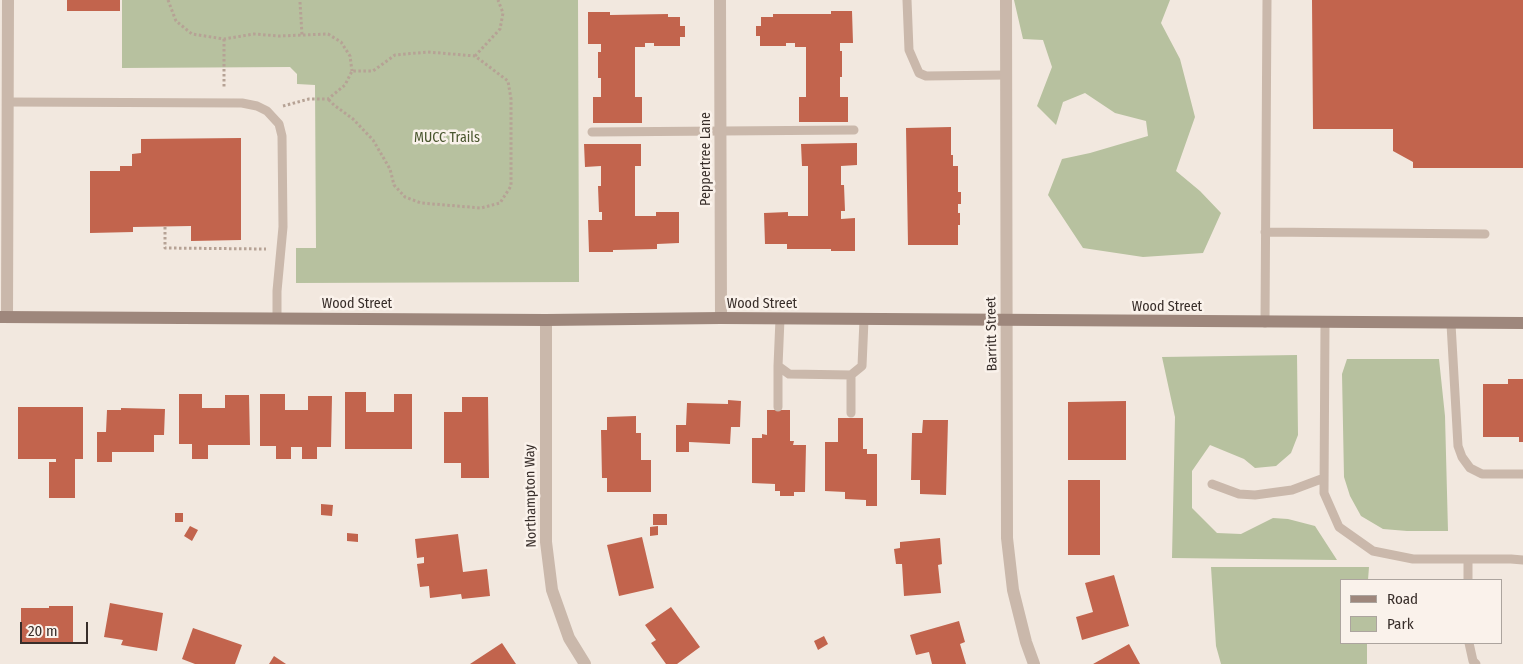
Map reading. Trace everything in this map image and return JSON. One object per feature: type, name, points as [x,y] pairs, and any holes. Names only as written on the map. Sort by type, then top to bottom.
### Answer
[{"type":"street","points":[[3,317],[8,102],[8,0]]},
{"type":"street","name":"Peppertree Lane","points":[[720,0],[721,318]]},
{"type":"street","name":"Barritt Street","points":[[1006,0],[1007,538],[1013,590],[1026,642],[1034,664]]},
{"type":"street","name":"Wood Street","points":[[3,317],[546,320],[721,318],[1523,323]]},
{"type":"street","name":"Northampton Way","points":[[546,320],[546,542],[552,590],[569,638],[585,664]]},
{"type":"lane","points":[[907,0],[909,50],[919,73],[926,76],[1006,75]]},
{"type":"lane","points":[[1265,322],[1267,0]]},
{"type":"lane","points":[[8,102],[242,103],[258,106],[267,111],[278,124],[282,136],[283,227],[277,291],[277,319]]},
{"type":"lane","points":[[592,132],[854,130]]},
{"type":"lane","points":[[1265,232],[1485,234]]},
{"type":"lane","points":[[778,408],[780,319]]},
{"type":"lane","points":[[778,366],[789,374],[851,375],[862,366],[864,320]]},
{"type":"lane","points":[[1324,323],[1324,493],[1339,526],[1373,551],[1413,559],[1523,560]]},
{"type":"lane","points":[[1451,324],[1458,446],[1462,457],[1470,468],[1482,474],[1523,474]]},
{"type":"lane","points":[[851,375],[851,413]]},
{"type":"lane","points":[[1212,484],[1239,494],[1254,496],[1292,490],[1310,485],[1324,478]]},
{"type":"lane","points":[[1468,559],[1468,579]]},
{"type":"lane","points":[[1469,644],[1473,662],[1476,664]]},
{"type":"path","points":[[168,0],[176,21],[192,34],[224,39],[254,34],[328,34],[342,42],[350,56],[352,70],[345,85],[328,99],[309,99],[267,111]]},
{"type":"path","points":[[475,56],[500,29],[503,13],[498,0]]},
{"type":"path","points":[[300,2],[302,35]]},
{"type":"path","points":[[224,39],[224,103]]},
{"type":"path","points":[[328,99],[334,106],[353,118],[373,140],[390,169],[394,185],[406,197],[421,203],[481,208],[500,203],[511,186],[511,98],[508,81],[475,56],[428,52],[395,55],[373,71],[352,70]]},
{"type":"path","points":[[165,227],[165,248],[281,249]]},
{"type":"green space","name":"MUCC Trails","points":[[122,0],[578,0],[579,282],[296,283],[296,248],[316,248],[315,85],[297,84],[297,74],[290,67],[122,68]]},
{"type":"green space","points":[[1014,0],[1170,0],[1161,23],[1180,59],[1195,117],[1176,171],[1200,191],[1221,213],[1203,253],[1143,257],[1083,248],[1048,195],[1062,159],[1148,136],[1146,121],[1115,113],[1085,93],[1063,102],[1056,125],[1037,106],[1052,67],[1043,40],[1023,39]]},
{"type":"green space","points":[[1297,355],[1298,435],[1291,453],[1276,466],[1255,468],[1244,459],[1210,445],[1192,471],[1192,508],[1217,533],[1241,534],[1273,518],[1288,519],[1315,526],[1337,560],[1172,558],[1175,417],[1162,357]]},
{"type":"green space","points":[[1347,359],[1439,359],[1445,416],[1448,531],[1383,529],[1361,516],[1350,496],[1344,477],[1342,374]]},
{"type":"green space","points":[[1211,567],[1369,567],[1368,579],[1340,579],[1340,644],[1367,644],[1367,664],[1221,664],[1216,646]]},
{"type":"building","points":[[67,0],[120,0],[120,11],[67,11]]},
{"type":"building","points":[[1312,0],[1523,0],[1523,168],[1413,168],[1413,162],[1393,151],[1393,129],[1313,129]]},
{"type":"building","points":[[831,11],[852,11],[853,43],[840,43],[840,51],[842,51],[842,77],[840,77],[840,97],[848,97],[848,122],[799,122],[799,97],[806,97],[806,47],[795,47],[795,43],[786,43],[786,46],[760,46],[760,36],[756,36],[756,26],[761,26],[761,17],[773,17],[773,14],[831,14]]},
{"type":"building","points":[[588,12],[610,12],[610,15],[668,14],[668,17],[680,17],[680,26],[685,26],[685,37],[680,37],[680,46],[654,46],[654,43],[645,43],[645,47],[635,47],[635,97],[642,97],[642,123],[593,123],[593,97],[601,97],[601,78],[598,78],[598,52],[601,52],[601,44],[588,44]]},
{"type":"building","points":[[951,127],[951,155],[953,155],[953,166],[958,166],[958,192],[961,192],[961,204],[958,204],[960,225],[958,225],[958,245],[908,245],[906,128]]},
{"type":"building","points":[[241,138],[241,240],[191,241],[191,226],[133,227],[133,232],[90,233],[90,171],[120,171],[120,166],[132,166],[132,154],[141,153],[141,139]]},
{"type":"building","points":[[857,143],[857,165],[841,166],[841,185],[844,185],[845,211],[841,211],[841,219],[855,218],[855,251],[787,249],[787,244],[765,244],[764,213],[788,212],[788,216],[808,216],[808,166],[802,166],[801,144]]},
{"type":"building","points":[[584,144],[641,144],[641,166],[635,166],[635,216],[656,216],[656,212],[679,212],[679,243],[657,244],[657,249],[589,252],[588,220],[602,220],[602,212],[599,212],[598,186],[601,186],[601,166],[585,167]]},
{"type":"building","points":[[1508,379],[1523,379],[1523,442],[1519,442],[1519,437],[1483,437],[1483,384],[1508,384]]},
{"type":"building","points":[[345,392],[366,392],[366,412],[394,412],[394,394],[412,394],[412,449],[345,449]]},
{"type":"building","points":[[179,394],[202,394],[202,408],[225,408],[225,395],[249,395],[250,445],[208,445],[208,459],[192,459],[192,444],[179,444]]},
{"type":"building","points":[[260,394],[285,394],[285,410],[308,410],[308,396],[332,396],[331,447],[317,447],[317,459],[302,459],[302,447],[291,447],[291,459],[276,459],[276,446],[260,446]]},
{"type":"building","points":[[462,397],[488,397],[489,478],[461,478],[461,463],[444,463],[444,412],[462,412]]},
{"type":"building","points":[[728,400],[741,401],[740,427],[731,427],[730,444],[689,442],[689,452],[676,452],[676,425],[686,425],[687,403],[728,404]]},
{"type":"building","points":[[1126,401],[1126,460],[1068,460],[1068,402]]},
{"type":"building","points":[[18,407],[83,407],[83,459],[75,459],[75,498],[49,498],[49,462],[56,462],[56,459],[18,459]]},
{"type":"building","points":[[121,408],[165,409],[164,435],[154,435],[154,452],[112,452],[112,462],[97,462],[97,432],[106,432],[107,410],[121,410]]},
{"type":"building","points":[[767,410],[790,410],[790,441],[794,441],[793,445],[806,445],[805,492],[794,492],[794,496],[780,496],[780,491],[775,491],[775,484],[752,483],[752,438],[762,438],[762,434],[767,435]]},
{"type":"building","points":[[636,416],[636,433],[641,433],[641,460],[651,460],[651,492],[607,492],[607,478],[602,478],[601,430],[607,430],[607,417]]},
{"type":"building","points":[[838,418],[863,418],[863,449],[867,449],[867,454],[877,454],[877,506],[866,506],[866,500],[845,499],[845,492],[825,491],[825,442],[838,442]]},
{"type":"building","points":[[923,420],[948,420],[946,495],[920,494],[920,480],[911,480],[912,433],[922,433]]},
{"type":"building","points":[[1068,480],[1100,480],[1100,555],[1068,555]]},
{"type":"building","points":[[321,504],[333,505],[332,516],[321,515]]},
{"type":"building","points":[[175,513],[183,513],[183,522],[175,522]]},
{"type":"building","points":[[653,514],[667,514],[667,525],[653,525]]},
{"type":"building","points":[[190,526],[198,530],[192,541],[184,536]]},
{"type":"building","points":[[658,526],[658,535],[650,536],[650,527]]},
{"type":"building","points":[[347,533],[358,534],[358,542],[347,541]]},
{"type":"building","points":[[458,534],[463,572],[487,569],[490,596],[462,599],[461,594],[430,598],[429,586],[420,587],[417,564],[424,563],[424,557],[417,558],[415,539]]},
{"type":"building","points":[[642,537],[654,588],[619,596],[607,545]]},
{"type":"building","points":[[940,538],[942,564],[938,565],[941,593],[904,596],[902,564],[896,564],[894,549],[900,548],[900,542]]},
{"type":"building","points":[[1114,575],[1129,626],[1082,640],[1076,617],[1093,612],[1085,583]]},
{"type":"building","points":[[110,603],[163,613],[157,651],[121,645],[123,640],[104,637]]},
{"type":"building","points":[[49,606],[73,606],[73,644],[21,644],[21,608],[49,608]]},
{"type":"building","points":[[671,607],[700,647],[677,664],[666,664],[651,643],[656,640],[645,625]]},
{"type":"building","points":[[959,621],[965,642],[960,644],[966,664],[932,664],[929,652],[916,655],[910,635]]},
{"type":"building","points":[[193,628],[242,645],[235,664],[195,664],[182,659]]},
{"type":"building","points":[[824,636],[828,644],[818,650],[814,641]]},
{"type":"building","points":[[502,643],[516,664],[470,664]]},
{"type":"building","points":[[1129,644],[1140,664],[1093,664]]},
{"type":"building","points":[[274,656],[286,664],[269,664]]}]
